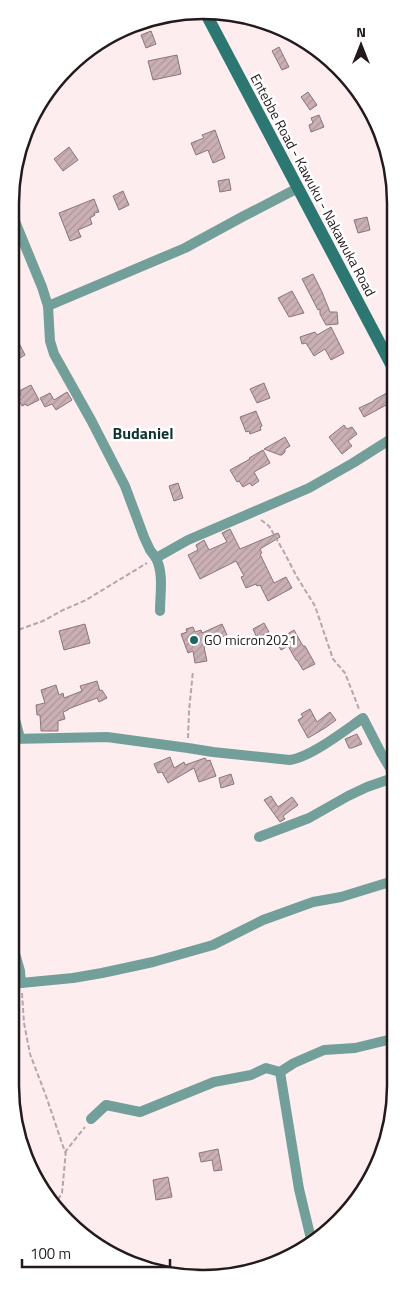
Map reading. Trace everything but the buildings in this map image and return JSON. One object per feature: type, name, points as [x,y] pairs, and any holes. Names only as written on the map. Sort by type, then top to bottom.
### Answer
[{"type":"main road","name":"Entebbe Road - Kawuku - Nakawuka Road","points":[[209,19],[387,355]]},
{"type":"street","points":[[48,306],[185,248],[298,188]]},
{"type":"street","points":[[19,231],[48,306],[50,341],[54,354],[125,486],[144,537],[160,566],[160,611]]},
{"type":"street","points":[[156,558],[188,540],[309,488],[387,441]]},
{"type":"street","points":[[19,738],[107,736],[213,752],[290,760],[308,755],[363,718],[387,763]]},
{"type":"street","points":[[259,837],[308,818],[348,796],[387,780]]},
{"type":"street","points":[[19,984],[73,978],[153,962],[213,945],[263,920],[314,902],[387,883]]},
{"type":"street","points":[[19,968],[22,983]]},
{"type":"street","points":[[91,1119],[106,1105],[140,1112],[214,1082],[251,1075],[266,1068],[280,1072],[294,1063],[324,1050],[355,1048],[387,1040]]},
{"type":"street","points":[[280,1072],[299,1189],[310,1235]]},
{"type":"path","points":[[252,512],[269,526],[315,606],[333,659],[345,673],[363,718]]},
{"type":"path","points":[[19,630],[43,621],[86,600],[156,558]]},
{"type":"path","points":[[188,748],[193,672]]},
{"type":"path","points":[[22,983],[24,1023],[30,1054],[65,1152],[91,1119]]},
{"type":"path","points":[[58,1199],[62,1193],[66,1151],[91,1119]]},
{"type":"place","name":"GO micron2021","points":[[194,640]]},
{"type":"district","name":"Budaniel","points":[[143,433]]}]
